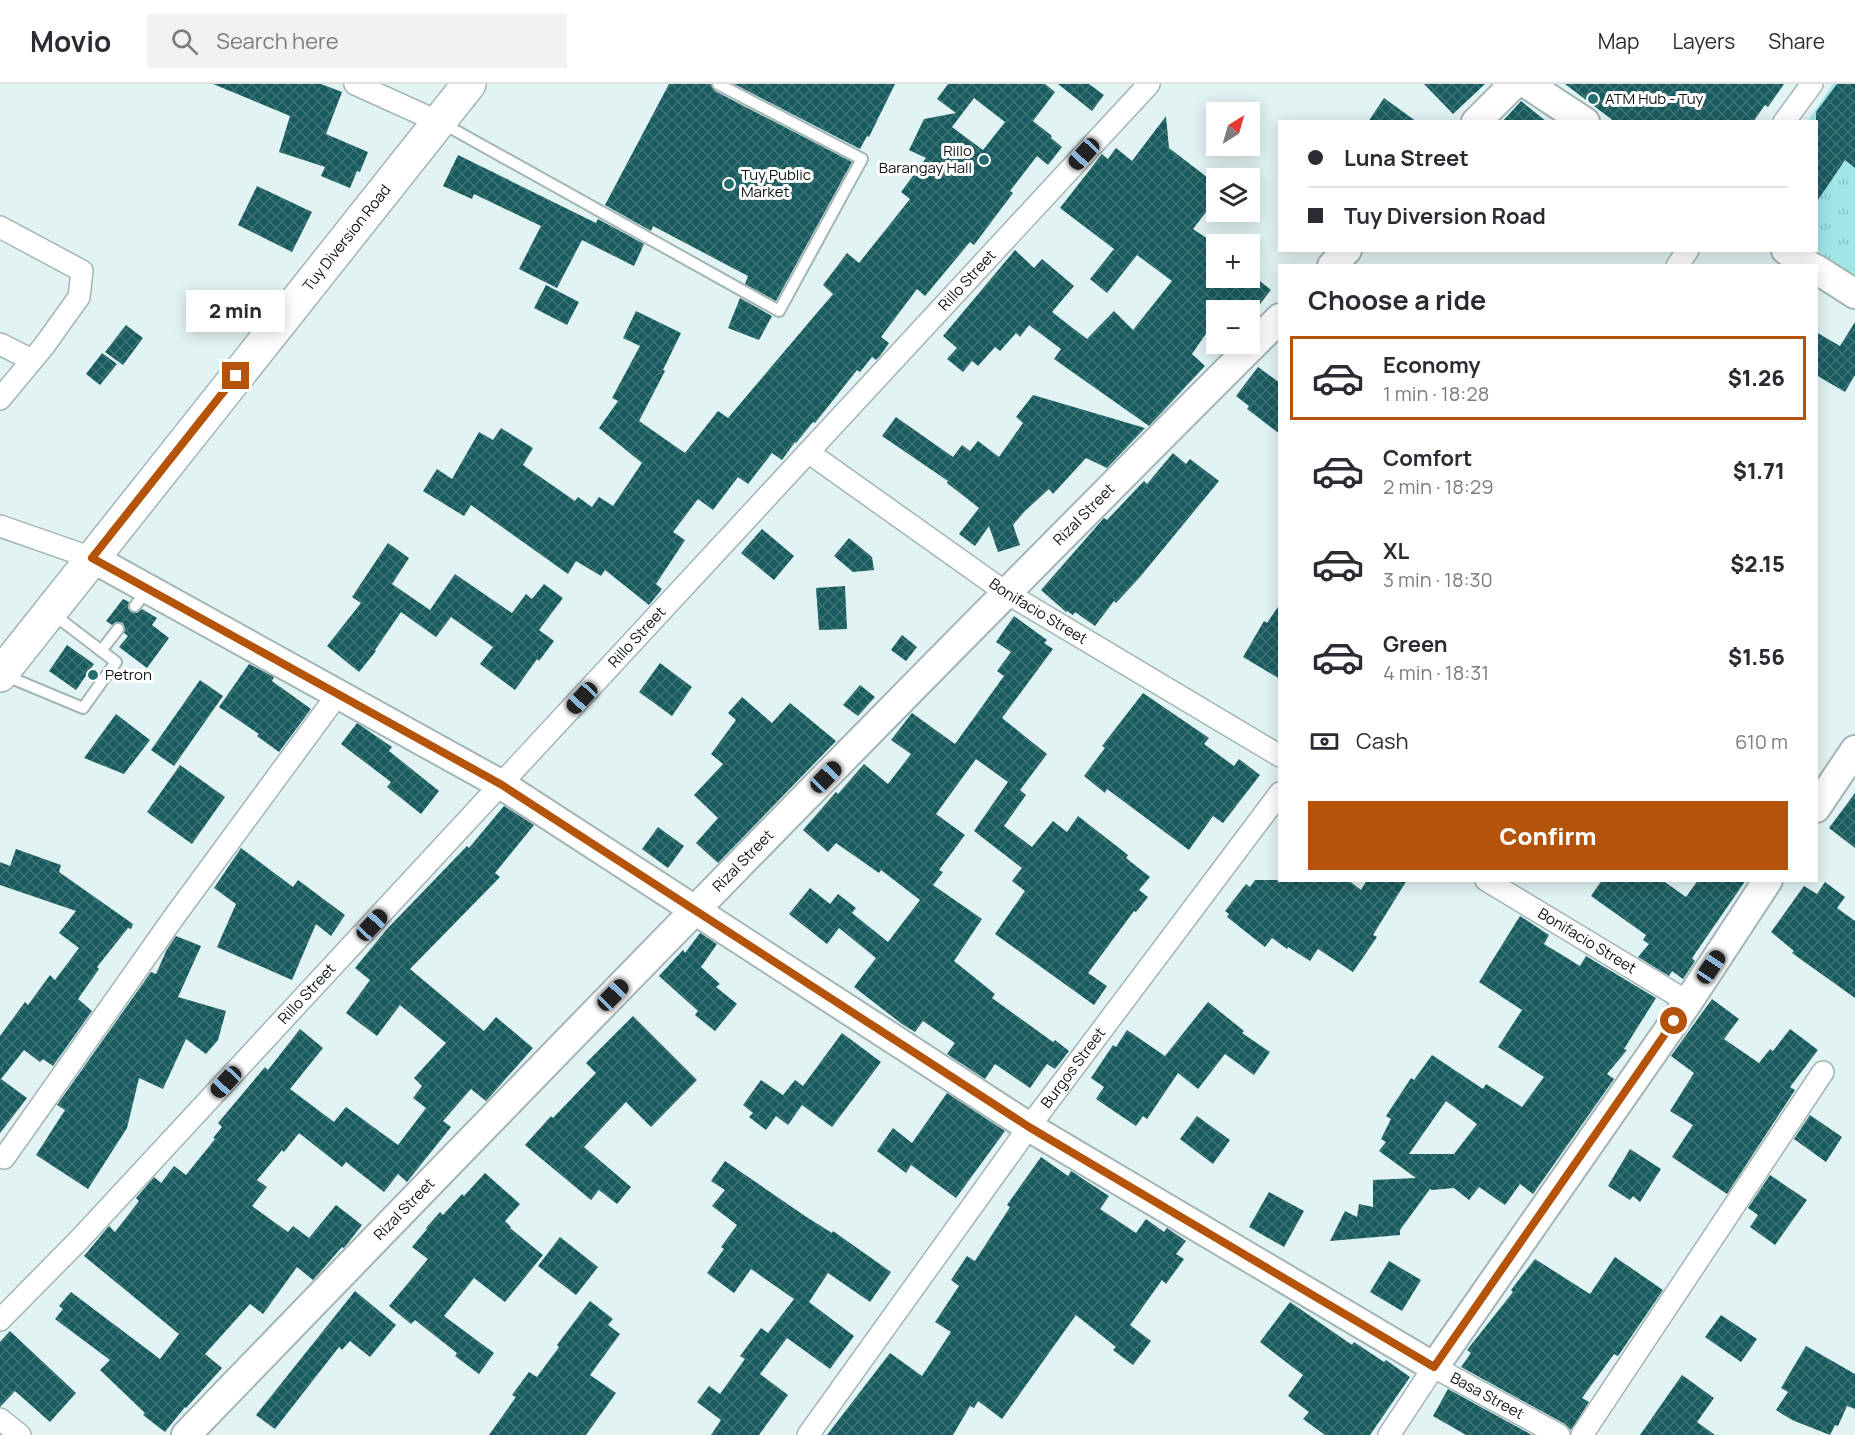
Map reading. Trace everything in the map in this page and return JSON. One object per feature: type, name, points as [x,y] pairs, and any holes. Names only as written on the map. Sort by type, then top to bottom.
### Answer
[{"type":"main road","name":"Tuy Diversion Road","points":[[0,674],[469,84]]},
{"type":"street","points":[[355,84],[439,122]]},
{"type":"street","name":"Rillo Street","points":[[0,1320],[80,1239],[1149,84]]},
{"type":"street","points":[[1478,120],[1514,84]]},
{"type":"street","points":[[1527,84],[1582,120]]},
{"type":"street","points":[[1785,120],[1812,84]]},
{"type":"street","points":[[0,227],[82,271],[80,297],[0,399]]},
{"type":"street","points":[[1334,264],[1345,252]]},
{"type":"street","points":[[1789,252],[1807,264]]},
{"type":"street","points":[[1818,270],[1855,294]]},
{"type":"street","name":"Rizal Street","points":[[186,1435],[462,1148],[1005,592],[1278,320]]},
{"type":"street","points":[[0,344],[32,360]]},
{"type":"street","name":"Bonifacio Street","points":[[808,452],[1005,592],[1278,755]]},
{"type":"street","points":[[0,526],[92,558]]},
{"type":"street","name":"Basa Street","points":[[92,558],[141,597],[338,694],[502,785],[1029,1127],[1434,1367],[1559,1435]]},
{"type":"street","points":[[4,1158],[174,917],[338,694]]},
{"type":"street","points":[[1818,805],[1855,750]]},
{"type":"street","name":"Burgos Street","points":[[808,1435],[1029,1127],[1278,796]]},
{"type":"street","name":"Bonifacio Street","points":[[1489,882],[1688,1002]]},
{"type":"street","points":[[1389,1435],[1688,1002],[1767,882]]},
{"type":"street","points":[[1582,1435],[1823,1072]]},
{"type":"street","points":[[0,1419],[20,1435]]},
{"type":"lane","points":[[439,122],[779,311],[862,159],[718,84]]},
{"type":"lane","points":[[0,674],[83,708],[116,662],[50,612]]},
{"type":"lane","points":[[101,651],[118,629]]},
{"type":"green space","points":[[1833,84],[1855,84],[1855,276],[1817,252],[1818,120],[1808,120]]},
{"type":"building","points":[[213,84],[321,84],[342,92],[326,134],[368,152],[350,188],[321,176],[325,167],[279,152],[290,116]]},
{"type":"building","name":"Tuy Public Market","points":[[669,84],[711,84],[715,91],[852,162],[776,301],[745,284],[748,276],[653,226],[651,231],[605,205]]},
{"type":"building","points":[[734,84],[895,84],[869,137],[867,136],[860,149]]},
{"type":"building","points":[[948,84],[1045,84],[1055,92],[1033,121],[1062,147],[1048,165],[1037,156],[1010,191],[1013,193],[974,245],[970,242],[925,296],[917,289],[881,337],[889,343],[880,356],[876,360],[872,357],[860,372],[857,370],[782,460],[772,453],[748,484],[738,477],[713,510],[698,499],[673,532],[685,540],[656,584],[662,589],[649,605],[605,570],[601,576],[576,561],[568,574],[471,505],[464,516],[423,491],[437,469],[452,479],[479,432],[493,440],[501,428],[533,448],[523,465],[575,501],[578,497],[592,507],[599,497],[613,506],[642,463],[599,428],[618,401],[612,398],[640,346],[623,338],[636,311],[681,333],[663,370],[665,371],[639,421],[685,453],[718,411],[728,418],[833,294],[823,285],[847,253],[859,263],[910,199],[901,192],[926,158],[909,150],[924,119],[956,113],[937,99]],"holes":[[[974,98],[1005,122],[983,150],[952,127]]]},
{"type":"building","points":[[1058,84],[1089,84],[1104,95],[1092,111]]},
{"type":"building","points":[[1424,84],[1485,84],[1453,114]]},
{"type":"building","points":[[1565,84],[1784,84],[1768,107],[1765,105],[1754,120],[1612,120]]},
{"type":"building","points":[[1837,84],[1855,84],[1855,168],[1845,160],[1818,200],[1818,120],[1816,120],[1816,112]]},
{"type":"building","points":[[1384,98],[1414,120],[1369,120]]},
{"type":"building","points":[[1521,101],[1545,120],[1504,120]]},
{"type":"building","points":[[1166,116],[1169,148],[1206,176],[1206,212],[1193,229],[1206,238],[1206,288],[1260,288],[1260,281],[1271,290],[1260,304],[1260,300],[1206,300],[1206,334],[1192,354],[1205,366],[1149,426],[1054,359],[1061,349],[1029,325],[1020,337],[1016,333],[1000,351],[995,347],[978,366],[972,361],[963,372],[947,359],[957,348],[943,336],[1015,250],[1034,268],[1042,259],[1074,286],[1052,312],[1087,339],[1114,311],[1133,330],[1172,281],[1137,255],[1107,293],[1090,279],[1114,249],[1060,208],[1102,154],[1108,159],[1116,148],[1132,161]]},
{"type":"building","points":[[458,155],[596,223],[598,219],[644,244],[634,266],[582,240],[557,288],[519,269],[541,226],[474,194],[472,199],[443,186]]},
{"type":"building","points":[[257,186],[312,212],[292,252],[238,225]]},
{"type":"building","points":[[546,285],[579,302],[567,325],[534,308]]},
{"type":"building","points":[[740,298],[772,316],[759,340],[728,328]]},
{"type":"building","points":[[1855,322],[1855,375],[1845,392],[1818,376],[1818,333],[1840,346]]},
{"type":"building","points":[[126,325],[143,338],[123,365],[105,352]]},
{"type":"building","points":[[102,353],[117,364],[100,385],[86,374]]},
{"type":"building","points":[[1258,367],[1278,382],[1278,432],[1247,409],[1249,406],[1236,396]]},
{"type":"building","points":[[1033,395],[1145,428],[1107,468],[1086,458],[1053,494],[1049,489],[1024,512],[1013,525],[1020,545],[998,552],[989,526],[975,546],[959,534],[979,508],[947,483],[948,481],[882,436],[896,417],[953,457],[962,445],[970,451],[978,441],[999,457],[1023,423],[1016,417]]},
{"type":"building","points":[[1173,453],[1186,464],[1190,459],[1219,481],[1140,577],[1116,603],[1114,601],[1095,626],[1075,612],[1073,615],[1066,612],[1041,590],[1103,519],[1107,520],[1144,481],[1147,484]]},
{"type":"building","points":[[762,529],[794,556],[774,580],[741,553]]},
{"type":"building","points":[[849,538],[872,557],[874,570],[853,572],[834,556]]},
{"type":"building","points":[[388,543],[409,558],[392,584],[430,610],[455,574],[512,613],[526,594],[532,599],[544,584],[563,598],[539,630],[554,641],[539,661],[537,659],[515,690],[480,664],[493,647],[451,617],[436,637],[401,612],[376,651],[359,672],[327,646],[361,603],[352,597]]},
{"type":"building","points":[[845,586],[847,629],[819,630],[816,588]]},
{"type":"building","points":[[123,599],[129,602],[128,608],[131,612],[137,613],[142,609],[157,618],[152,625],[169,638],[147,668],[119,647],[128,636],[124,633],[123,623],[116,622],[112,625],[106,621]]},
{"type":"building","points":[[1278,607],[1278,678],[1243,657],[1264,621],[1267,623]]},
{"type":"building","points":[[1014,616],[1047,640],[1044,643],[1053,649],[1002,718],[1047,754],[1020,790],[1026,795],[1004,826],[1032,847],[1053,821],[1067,832],[1078,816],[1128,855],[1126,858],[1150,877],[1139,890],[1148,897],[1136,912],[1134,911],[1088,973],[1107,986],[1094,1005],[995,934],[1025,891],[1012,881],[1022,868],[974,831],[1008,782],[976,759],[936,814],[965,835],[939,870],[943,872],[933,885],[982,919],[954,961],[995,994],[992,998],[1069,1051],[1055,1069],[1047,1064],[1030,1088],[995,1064],[985,1079],[947,1054],[955,1043],[923,1021],[915,1032],[902,1024],[854,987],[876,958],[839,928],[827,944],[789,914],[810,888],[830,904],[838,894],[856,908],[852,913],[888,942],[920,900],[881,870],[879,873],[836,843],[828,852],[803,830],[864,764],[888,784],[911,754],[891,740],[912,713],[955,744],[1004,676],[997,671],[1011,652],[996,642]]},
{"type":"building","points":[[902,635],[917,647],[906,661],[891,650]]},
{"type":"building","points":[[67,645],[94,664],[76,690],[49,671]]},
{"type":"building","points":[[660,663],[692,687],[672,716],[639,692]]},
{"type":"building","points":[[249,664],[274,677],[272,681],[311,709],[279,752],[257,736],[259,734],[219,707]]},
{"type":"building","points":[[200,680],[223,696],[174,766],[151,750]]},
{"type":"building","points":[[860,685],[875,697],[858,716],[843,705]]},
{"type":"building","points":[[1143,693],[1209,738],[1204,744],[1234,766],[1239,759],[1260,775],[1223,823],[1213,816],[1189,850],[1107,789],[1105,793],[1084,776],[1105,748],[1102,746]]},
{"type":"building","points":[[742,697],[772,723],[790,703],[836,741],[718,863],[696,843],[718,818],[694,795],[723,764],[711,754],[736,720],[728,713]]},
{"type":"building","points":[[116,714],[150,740],[124,774],[84,758]]},
{"type":"building","points":[[357,723],[392,747],[389,751],[439,791],[421,814],[387,787],[391,782],[341,744]]},
{"type":"building","points":[[180,765],[225,797],[192,844],[147,812]]},
{"type":"building","points":[[1855,793],[1855,848],[1829,828]]},
{"type":"building","points":[[504,806],[534,825],[495,873],[500,877],[410,969],[484,1031],[496,1017],[533,1048],[486,1101],[471,1089],[443,1121],[451,1127],[407,1182],[398,1174],[384,1192],[346,1162],[342,1167],[299,1133],[284,1152],[282,1150],[257,1180],[267,1187],[252,1206],[288,1232],[293,1226],[309,1238],[336,1205],[362,1225],[344,1248],[342,1247],[313,1280],[297,1267],[263,1314],[250,1304],[205,1354],[222,1368],[165,1432],[143,1415],[145,1413],[100,1370],[110,1360],[55,1319],[63,1309],[59,1306],[71,1292],[160,1359],[179,1334],[84,1256],[109,1226],[115,1232],[139,1201],[136,1198],[154,1177],[161,1183],[174,1166],[186,1175],[215,1139],[213,1138],[222,1127],[218,1123],[265,1067],[268,1070],[300,1029],[323,1048],[290,1089],[334,1122],[346,1107],[398,1145],[426,1108],[413,1098],[422,1086],[414,1078],[446,1043],[400,1005],[377,1036],[346,1013],[370,980],[355,968],[387,929],[467,846],[469,848]]},
{"type":"building","points":[[658,827],[684,846],[668,868],[642,849]]},
{"type":"building","points":[[241,848],[293,887],[298,880],[345,915],[331,936],[316,924],[292,980],[217,947],[236,904],[214,888]]},
{"type":"building","points":[[16,849],[61,865],[59,872],[133,924],[97,967],[99,969],[78,999],[92,1011],[53,1066],[43,1059],[40,1062],[24,1050],[1,1079],[27,1098],[0,1133],[0,1036],[25,1002],[28,1005],[50,975],[55,980],[79,948],[59,933],[76,911],[0,885],[0,862],[10,866]]},
{"type":"building","points":[[1255,880],[1351,882],[1361,890],[1366,882],[1406,882],[1373,935],[1377,937],[1353,972],[1318,949],[1310,961],[1272,938],[1265,947],[1227,917],[1229,914],[1225,911],[1246,884],[1250,887]]},
{"type":"building","points":[[1601,882],[1665,882],[1686,897],[1697,882],[1745,882],[1692,958],[1695,961],[1683,979],[1672,971],[1669,976],[1638,957],[1649,944],[1643,940],[1646,935],[1591,896]]},
{"type":"building","points":[[1825,882],[1845,897],[1837,908],[1855,921],[1855,998],[1792,953],[1794,951],[1771,932],[1804,886],[1817,894]]},
{"type":"building","points":[[1520,916],[1549,935],[1544,944],[1580,966],[1586,956],[1656,998],[1624,1049],[1627,1050],[1607,1074],[1614,1079],[1533,1194],[1520,1184],[1505,1205],[1479,1187],[1469,1200],[1454,1188],[1430,1189],[1400,1230],[1400,1235],[1330,1241],[1345,1211],[1357,1217],[1359,1204],[1373,1207],[1373,1180],[1416,1178],[1379,1151],[1386,1142],[1381,1139],[1391,1119],[1386,1116],[1411,1078],[1414,1080],[1432,1055],[1483,1089],[1486,1084],[1522,1107],[1544,1077],[1498,1047],[1522,1010],[1479,982]],"holes":[[[1446,1101],[1477,1124],[1454,1154],[1409,1154]]]},
{"type":"building","points":[[700,933],[717,944],[701,967],[720,984],[716,987],[737,1004],[715,1031],[695,1015],[698,1011],[659,976],[683,950],[685,953]]},
{"type":"building","points":[[176,936],[201,946],[178,997],[226,1011],[218,1040],[206,1054],[186,1039],[163,1089],[139,1078],[127,1128],[88,1189],[36,1155],[65,1110],[57,1105],[151,972],[156,974],[167,949]]},
{"type":"building","points":[[1712,999],[1739,1019],[1724,1039],[1759,1063],[1770,1049],[1773,1051],[1790,1029],[1818,1050],[1790,1087],[1795,1090],[1727,1194],[1672,1157],[1693,1125],[1670,1111],[1694,1073],[1671,1056]]},
{"type":"building","points":[[1208,1002],[1244,1031],[1242,1033],[1270,1052],[1254,1075],[1225,1054],[1198,1089],[1178,1073],[1147,1119],[1143,1116],[1136,1126],[1096,1099],[1104,1087],[1091,1078],[1113,1045],[1116,1047],[1127,1030],[1165,1056]]},
{"type":"building","points":[[633,1016],[697,1080],[651,1127],[626,1102],[584,1147],[631,1187],[617,1204],[599,1190],[591,1200],[525,1145],[551,1116],[553,1118],[596,1073],[586,1063]]},
{"type":"building","points":[[842,1033],[881,1062],[832,1127],[802,1105],[788,1125],[776,1116],[766,1130],[749,1117],[753,1113],[743,1105],[761,1080],[783,1095],[795,1080],[803,1086]]},
{"type":"building","points":[[947,1093],[1005,1131],[956,1198],[911,1165],[906,1173],[877,1151],[893,1128],[912,1143]]},
{"type":"building","points":[[1810,1115],[1842,1137],[1826,1162],[1794,1139]]},
{"type":"building","points":[[1197,1116],[1230,1140],[1213,1164],[1180,1139]]},
{"type":"building","points":[[1630,1149],[1661,1169],[1640,1202],[1633,1196],[1630,1200],[1608,1186]]},
{"type":"building","points":[[1041,1157],[1068,1176],[1071,1171],[1109,1196],[1100,1209],[1136,1233],[1146,1219],[1164,1232],[1167,1228],[1186,1241],[1176,1254],[1184,1259],[1166,1284],[1162,1280],[1130,1325],[1151,1341],[1133,1365],[1113,1350],[1116,1347],[1076,1315],[1002,1419],[978,1401],[974,1408],[970,1406],[953,1435],[827,1435],[890,1353],[922,1376],[951,1332],[935,1322],[959,1286],[951,1280],[967,1256],[975,1261],[1010,1207],[1007,1205]]},
{"type":"building","points":[[725,1161],[805,1216],[832,1233],[833,1231],[891,1272],[870,1302],[828,1273],[809,1302],[854,1336],[830,1369],[787,1338],[760,1374],[788,1395],[759,1435],[711,1435],[721,1420],[697,1402],[709,1386],[720,1394],[745,1359],[740,1356],[761,1328],[768,1333],[794,1299],[751,1269],[734,1293],[707,1273],[724,1249],[721,1247],[737,1225],[712,1206],[725,1190],[711,1181]]},
{"type":"building","points":[[485,1173],[520,1204],[505,1221],[510,1228],[543,1255],[505,1302],[474,1278],[444,1316],[494,1353],[479,1374],[455,1356],[457,1353],[415,1320],[411,1324],[389,1306],[428,1259],[412,1247],[440,1212],[443,1215]]},
{"type":"building","points":[[1770,1175],[1807,1200],[1775,1245],[1750,1227],[1758,1215],[1748,1208]]},
{"type":"building","points":[[1269,1192],[1304,1211],[1284,1247],[1249,1227]]},
{"type":"building","points":[[560,1237],[598,1267],[576,1295],[538,1266]]},
{"type":"building","points":[[1615,1257],[1663,1290],[1618,1356],[1614,1354],[1582,1398],[1589,1402],[1571,1430],[1565,1424],[1461,1367],[1471,1353],[1467,1350],[1513,1292],[1511,1290],[1535,1259],[1590,1294]]},
{"type":"building","points":[[1389,1261],[1421,1280],[1402,1311],[1370,1292]]},
{"type":"building","points":[[355,1291],[396,1325],[370,1357],[350,1341],[342,1350],[339,1347],[275,1429],[256,1415]]},
{"type":"building","points":[[590,1301],[613,1319],[608,1325],[620,1334],[590,1375],[616,1393],[586,1435],[489,1435],[516,1397],[512,1395],[529,1372],[537,1377],[559,1347],[557,1345]]},
{"type":"building","points":[[1290,1302],[1352,1345],[1354,1342],[1410,1377],[1370,1435],[1325,1435],[1303,1419],[1309,1412],[1288,1396],[1303,1375],[1260,1342]]},
{"type":"building","points":[[1721,1315],[1757,1339],[1741,1362],[1705,1337]]},
{"type":"building","points":[[10,1331],[76,1393],[50,1422],[15,1391],[0,1407],[0,1342]]},
{"type":"building","points":[[1806,1346],[1855,1374],[1855,1409],[1847,1406],[1838,1426],[1835,1425],[1830,1435],[1792,1420],[1776,1410],[1788,1392],[1781,1388]]},
{"type":"building","points":[[1682,1375],[1714,1398],[1697,1422],[1715,1435],[1640,1435]]},
{"type":"building","points":[[1448,1389],[1532,1435],[1466,1435],[1433,1416]]},
{"type":"place","name":"ATM Hub - Tuy","points":[[1593,99]]},
{"type":"place","name":"Rillo Barangay Hall","points":[[984,160]]},
{"type":"place","name":"Tuy Public Market","points":[[729,184]]},
{"type":"place","name":"Petron","points":[[93,675]]},
{"type":"route","points":[[236,376],[92,558],[502,785],[1029,1127],[1434,1367],[1674,1021]]}]
